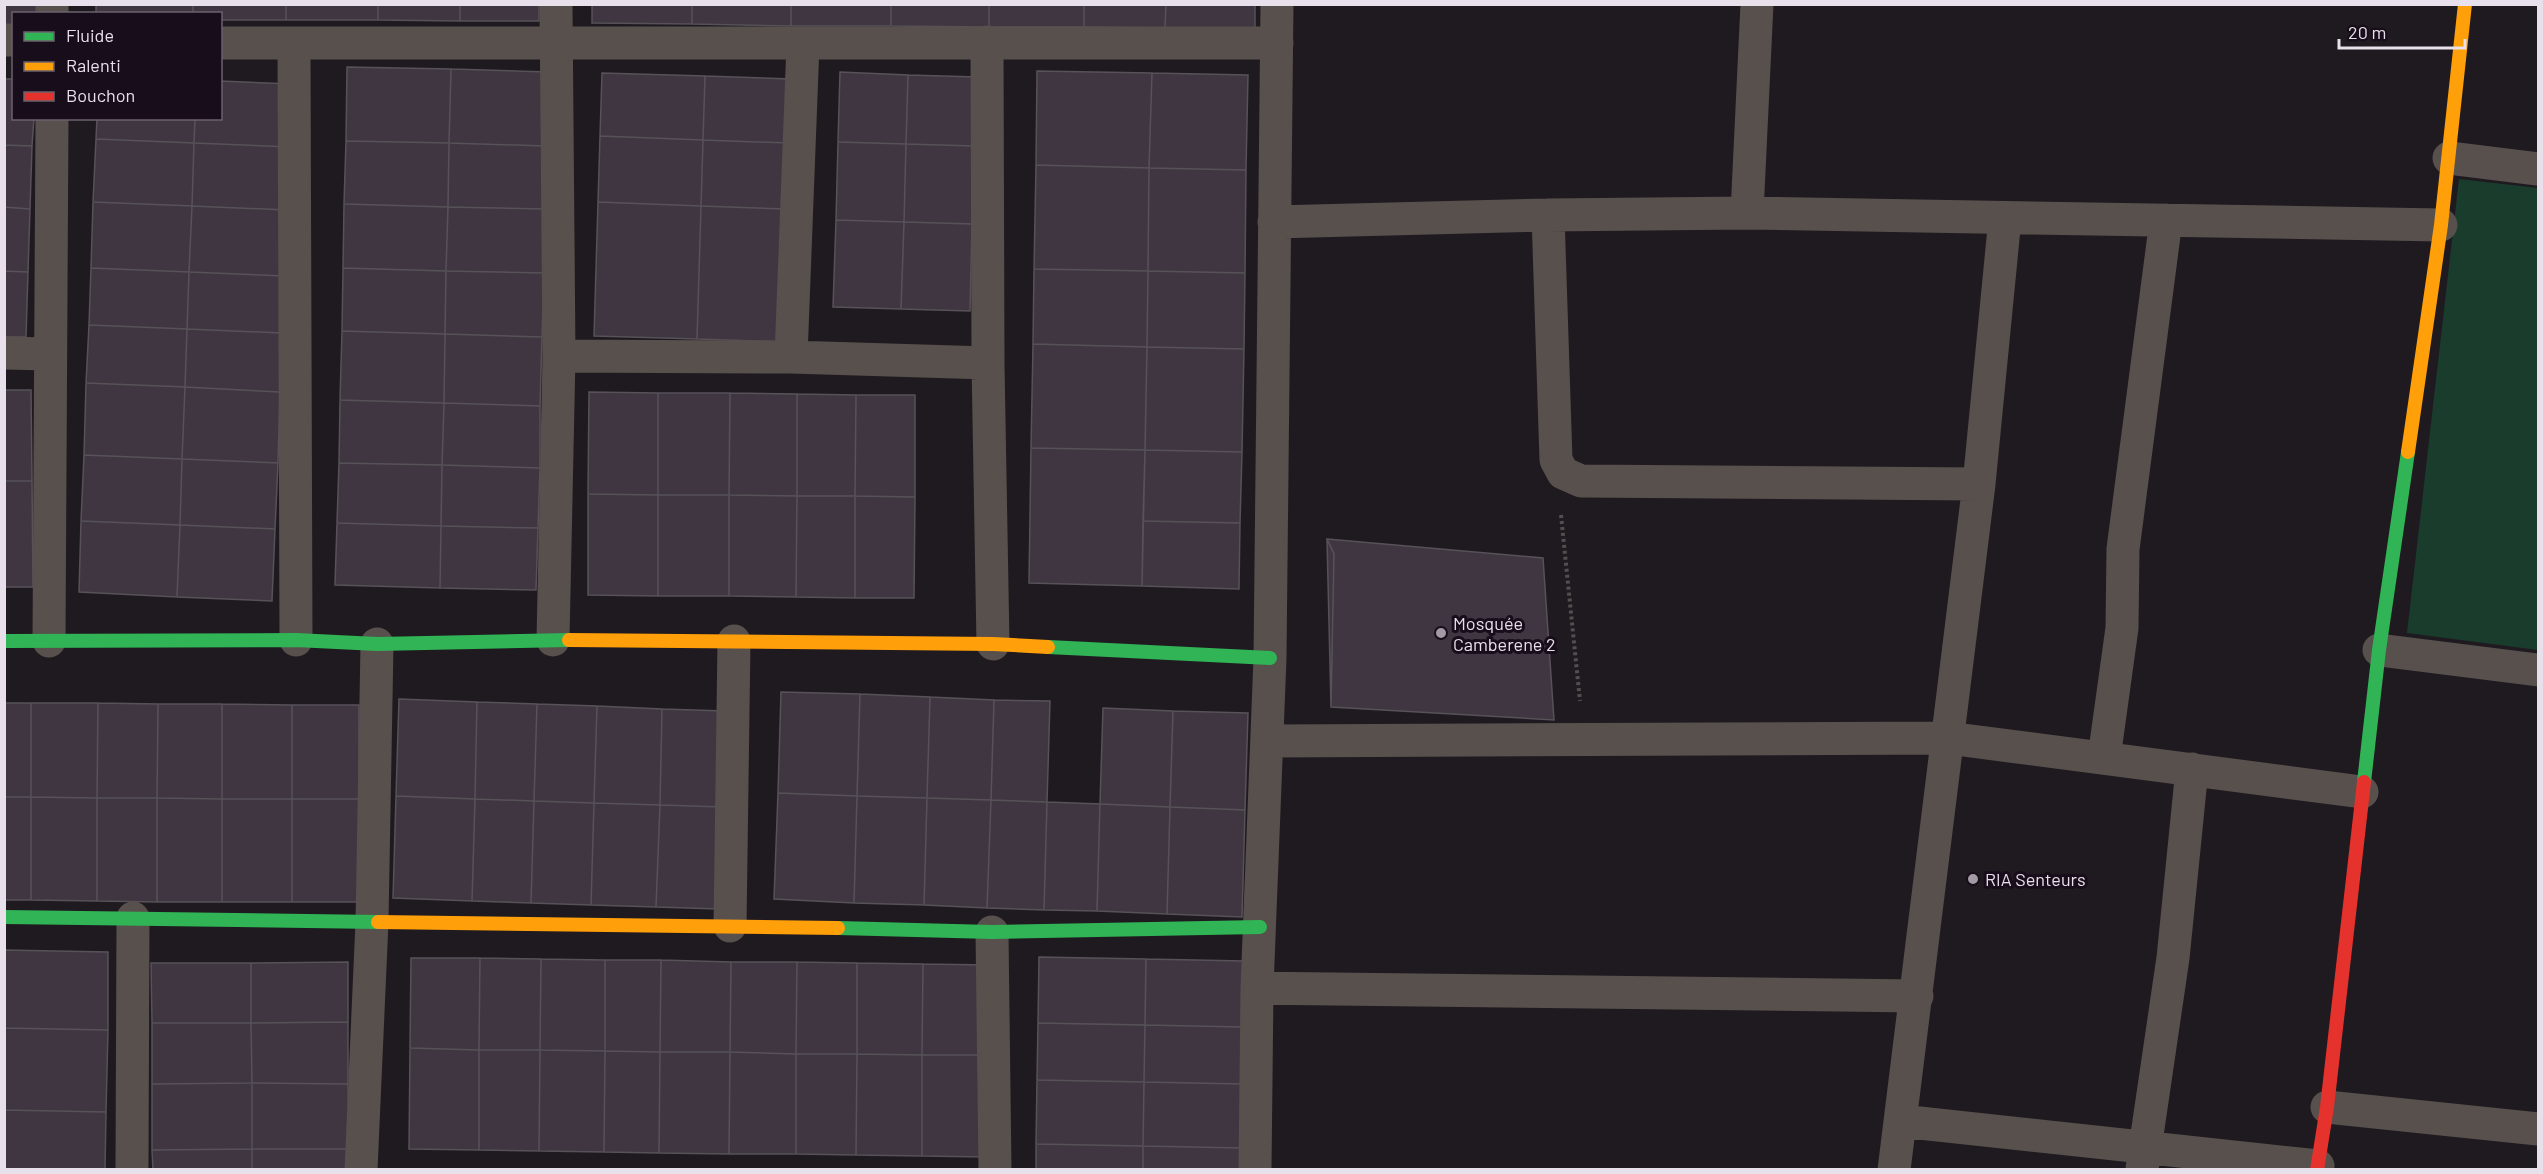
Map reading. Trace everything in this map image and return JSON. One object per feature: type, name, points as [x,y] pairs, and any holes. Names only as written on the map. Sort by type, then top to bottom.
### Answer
[{"type":"street","points":[[554,640],[559,356],[556,4]]},
{"type":"street","points":[[1255,1170],[1257,988],[1270,658],[1276,4]]},
{"type":"street","points":[[1747,213],[1757,4]]},
{"type":"street","points":[[1901,1121],[2143,1159],[2318,1168],[2327,1107],[2379,650],[2442,225],[2465,4]]},
{"type":"street","points":[[222,43],[557,41],[803,44],[987,42],[1277,44]]},
{"type":"street","points":[[987,42],[988,363],[993,644]]},
{"type":"street","points":[[294,44],[296,640]]},
{"type":"street","points":[[791,357],[803,44]]},
{"type":"street","points":[[49,641],[52,120]]},
{"type":"street","points":[[2449,158],[2538,169]]},
{"type":"street","points":[[1274,222],[1747,213],[2442,225]]},
{"type":"street","points":[[1548,215],[1556,460],[1563,473],[1581,481],[1979,484]]},
{"type":"street","points":[[1894,1170],[1979,484],[2005,218]]},
{"type":"street","points":[[2104,758],[2122,628],[2123,549],[2166,220]]},
{"type":"street","points":[[4,353],[50,354]]},
{"type":"street","points":[[559,356],[791,357],[988,363]]},
{"type":"street","points":[[4,641],[296,640],[377,644],[554,640],[734,640],[993,644],[1270,658]]},
{"type":"street","points":[[730,926],[734,640]]},
{"type":"street","points":[[361,1170],[372,922],[377,644]]},
{"type":"street","points":[[2379,650],[2538,670]]},
{"type":"street","points":[[1268,741],[1948,738],[2362,792]]},
{"type":"street","points":[[2143,1159],[2173,958],[2192,769]]},
{"type":"street","points":[[4,917],[730,926],[992,932],[1260,927]]},
{"type":"street","points":[[132,1170],[133,918]]},
{"type":"street","points":[[992,932],[995,1170]]},
{"type":"street","points":[[1257,988],[1917,996]]},
{"type":"street","points":[[2327,1107],[2538,1129]]},
{"type":"path","points":[[1556,460],[1584,740]]},
{"type":"green space","points":[[2459,179],[2538,188],[2538,650],[2407,633]]},
{"type":"building","points":[[4,4],[42,4],[42,12],[12,12],[12,27],[4,27]]},
{"type":"building","points":[[96,4],[193,4],[193,12],[96,12]]},
{"type":"building","points":[[193,4],[286,4],[286,20],[222,20],[222,12],[193,12]]},
{"type":"building","points":[[286,4],[378,4],[378,20],[286,20]]},
{"type":"building","points":[[378,4],[460,4],[460,21],[378,20]]},
{"type":"building","points":[[460,4],[539,4],[539,21],[460,21]]},
{"type":"building","points":[[592,4],[692,4],[692,24],[592,23]]},
{"type":"building","points":[[692,4],[791,4],[791,26],[692,24]]},
{"type":"building","points":[[791,4],[891,4],[891,26],[791,26]]},
{"type":"building","points":[[891,4],[989,4],[989,27],[891,26]]},
{"type":"building","points":[[989,4],[1084,4],[1084,27],[989,27]]},
{"type":"building","points":[[1084,4],[1166,4],[1165,28],[1084,27]]},
{"type":"building","points":[[1166,4],[1255,4],[1255,29],[1165,28]]},
{"type":"building","points":[[347,67],[451,69],[449,143],[346,141]]},
{"type":"building","points":[[451,69],[548,72],[546,146],[449,143]]},
{"type":"building","points":[[1037,71],[1152,73],[1149,168],[1036,165]]},
{"type":"building","points":[[840,72],[908,75],[906,144],[838,142]]},
{"type":"building","points":[[602,73],[705,76],[703,140],[600,136]]},
{"type":"building","points":[[1152,73],[1248,75],[1246,170],[1149,168]]},
{"type":"building","points":[[908,75],[977,77],[974,146],[906,144]]},
{"type":"building","points":[[705,76],[790,79],[788,143],[703,140]]},
{"type":"building","points":[[4,79],[12,79],[12,120],[34,120],[32,146],[4,145]]},
{"type":"building","points":[[222,81],[292,84],[290,147],[194,143],[195,120],[222,120]]},
{"type":"building","points":[[97,120],[195,120],[194,143],[96,139]]},
{"type":"building","points":[[600,136],[703,140],[701,206],[598,202]]},
{"type":"building","points":[[96,139],[194,143],[192,206],[93,202]]},
{"type":"building","points":[[703,140],[788,143],[786,209],[701,206]]},
{"type":"building","points":[[346,141],[449,143],[448,207],[344,204]]},
{"type":"building","points":[[838,142],[906,144],[904,222],[836,220]]},
{"type":"building","points":[[194,143],[290,147],[287,210],[192,206]]},
{"type":"building","points":[[449,143],[546,146],[545,209],[448,207]]},
{"type":"building","points":[[906,144],[974,146],[972,224],[904,222]]},
{"type":"building","points":[[4,145],[32,146],[30,209],[4,207]]},
{"type":"building","points":[[1036,165],[1149,168],[1148,271],[1034,269]]},
{"type":"building","points":[[1149,168],[1246,170],[1245,273],[1148,271]]},
{"type":"building","points":[[93,202],[192,206],[189,272],[91,268]]},
{"type":"building","points":[[598,202],[701,206],[697,339],[594,336]]},
{"type":"building","points":[[344,204],[448,207],[446,271],[343,268]]},
{"type":"building","points":[[192,206],[287,210],[284,276],[189,272]]},
{"type":"building","points":[[701,206],[786,209],[782,342],[697,339]]},
{"type":"building","points":[[4,207],[30,209],[28,272],[4,271]]},
{"type":"building","points":[[448,207],[545,209],[544,273],[446,271]]},
{"type":"building","points":[[836,220],[904,222],[901,309],[833,307]]},
{"type":"building","points":[[904,222],[972,224],[970,311],[901,309]]},
{"type":"building","points":[[91,268],[189,272],[187,329],[89,325]]},
{"type":"building","points":[[343,268],[446,271],[445,334],[342,331]]},
{"type":"building","points":[[1034,269],[1148,271],[1147,347],[1033,344]]},
{"type":"building","points":[[4,271],[28,272],[26,337],[4,337]]},
{"type":"building","points":[[446,271],[544,273],[542,337],[445,334]]},
{"type":"building","points":[[1148,271],[1245,273],[1244,349],[1147,347]]},
{"type":"building","points":[[189,272],[284,276],[282,333],[187,329]]},
{"type":"building","points":[[89,325],[187,329],[185,387],[86,383]]},
{"type":"building","points":[[187,329],[282,333],[280,392],[185,387]]},
{"type":"building","points":[[342,331],[445,334],[444,403],[340,400]]},
{"type":"building","points":[[445,334],[542,337],[540,406],[444,403]]},
{"type":"building","points":[[1033,344],[1147,347],[1145,450],[1031,448]]},
{"type":"building","points":[[1147,347],[1244,349],[1242,452],[1145,450]]},
{"type":"building","points":[[86,383],[185,387],[182,459],[84,455]]},
{"type":"building","points":[[185,387],[280,392],[278,463],[182,459]]},
{"type":"building","points":[[4,390],[31,390],[32,481],[4,481]]},
{"type":"building","points":[[589,392],[658,393],[658,495],[588,494]]},
{"type":"building","points":[[658,393],[730,393],[729,495],[658,495]]},
{"type":"building","points":[[730,393],[797,394],[797,496],[729,495]]},
{"type":"building","points":[[797,394],[856,395],[855,496],[797,496]]},
{"type":"building","points":[[856,395],[915,395],[915,497],[855,496]]},
{"type":"building","points":[[340,400],[444,403],[442,465],[339,463]]},
{"type":"building","points":[[444,403],[540,406],[540,468],[442,465]]},
{"type":"building","points":[[1031,448],[1145,450],[1142,586],[1029,583]]},
{"type":"building","points":[[1145,450],[1242,452],[1240,523],[1143,521]]},
{"type":"building","points":[[84,455],[182,459],[180,525],[81,521]]},
{"type":"building","points":[[182,459],[278,463],[275,529],[180,525]]},
{"type":"building","points":[[339,463],[442,465],[441,526],[337,523]]},
{"type":"building","points":[[442,465],[540,468],[538,528],[441,526]]},
{"type":"building","points":[[4,481],[32,481],[33,587],[4,587]]},
{"type":"building","points":[[588,494],[658,495],[658,596],[588,595]]},
{"type":"building","points":[[658,495],[729,495],[729,596],[658,596]]},
{"type":"building","points":[[729,495],[797,496],[796,597],[729,596]]},
{"type":"building","points":[[797,496],[855,496],[855,598],[796,597]]},
{"type":"building","points":[[855,496],[915,497],[914,598],[855,598]]},
{"type":"building","points":[[81,521],[180,525],[177,597],[79,592]]},
{"type":"building","points":[[1143,521],[1240,523],[1239,589],[1142,586]]},
{"type":"building","points":[[337,523],[441,526],[440,588],[335,585]]},
{"type":"building","points":[[180,525],[275,529],[272,601],[177,597]]},
{"type":"building","points":[[441,526],[538,528],[536,590],[440,588]]},
{"type":"building","name":"Mosquée Camberene 2","points":[[1327,539],[1543,558],[1554,720],[1331,707],[1334,554]]},
{"type":"building","name":"Mosquée Camberene 2","points":[[1327,539],[1543,558],[1554,720],[1331,707]]},
{"type":"building","points":[[781,692],[860,694],[857,796],[778,793]]},
{"type":"building","points":[[860,694],[930,697],[927,798],[857,796]]},
{"type":"building","points":[[930,697],[994,700],[991,800],[927,798]]},
{"type":"building","points":[[399,699],[477,702],[475,799],[396,796]]},
{"type":"building","points":[[994,700],[1050,701],[1047,802],[991,800]]},
{"type":"building","points":[[477,702],[537,704],[534,801],[475,799]]},
{"type":"building","points":[[4,703],[31,703],[31,797],[4,797]]},
{"type":"building","points":[[31,703],[98,703],[97,798],[31,797]]},
{"type":"building","points":[[98,703],[158,704],[157,798],[97,798]]},
{"type":"building","points":[[158,704],[222,704],[222,799],[157,798]]},
{"type":"building","points":[[222,704],[292,705],[292,799],[222,799]]},
{"type":"building","points":[[537,704],[597,706],[594,803],[534,801]]},
{"type":"building","points":[[292,705],[359,705],[359,799],[292,799]]},
{"type":"building","points":[[597,706],[662,709],[660,805],[594,803]]},
{"type":"building","points":[[1103,708],[1173,711],[1170,807],[1100,804]]},
{"type":"building","points":[[662,709],[725,711],[722,807],[660,805]]},
{"type":"building","points":[[1173,711],[1248,713],[1245,810],[1170,807]]},
{"type":"building","points":[[778,793],[857,796],[854,903],[774,899]]},
{"type":"building","points":[[396,796],[475,799],[472,901],[393,898]]},
{"type":"building","points":[[857,796],[927,798],[924,905],[854,903]]},
{"type":"building","points":[[4,797],[31,797],[31,900],[4,900]]},
{"type":"building","points":[[31,797],[97,798],[97,901],[31,900]]},
{"type":"building","points":[[97,798],[157,798],[157,902],[97,901]]},
{"type":"building","points":[[157,798],[222,799],[222,902],[157,902]]},
{"type":"building","points":[[927,798],[991,800],[987,908],[924,905]]},
{"type":"building","points":[[222,799],[292,799],[292,902],[222,902]]},
{"type":"building","points":[[292,799],[359,799],[359,902],[292,902]]},
{"type":"building","points":[[475,799],[534,801],[531,903],[472,901]]},
{"type":"building","points":[[991,800],[1047,802],[1044,910],[987,908]]},
{"type":"building","points":[[534,801],[594,803],[591,905],[531,903]]},
{"type":"building","points":[[1047,802],[1100,804],[1097,911],[1044,910]]},
{"type":"building","points":[[594,803],[660,805],[656,907],[591,905]]},
{"type":"building","points":[[1100,804],[1170,807],[1167,914],[1097,911]]},
{"type":"building","points":[[660,805],[722,807],[719,909],[656,907]]},
{"type":"building","points":[[1170,807],[1245,810],[1242,917],[1167,914]]},
{"type":"building","points":[[4,950],[108,952],[108,1030],[4,1028]]},
{"type":"building","points":[[1039,957],[1146,959],[1145,1025],[1038,1023]]},
{"type":"building","points":[[411,958],[480,958],[479,1050],[410,1048]]},
{"type":"building","points":[[480,958],[541,959],[540,1050],[479,1050]]},
{"type":"building","points":[[541,959],[605,960],[605,1051],[540,1050]]},
{"type":"building","points":[[1146,959],[1244,961],[1243,1027],[1145,1025]]},
{"type":"building","points":[[605,960],[661,960],[660,1052],[605,1051]]},
{"type":"building","points":[[661,960],[731,962],[730,1052],[660,1052]]},
{"type":"building","points":[[348,962],[348,1022],[251,1023],[251,963]]},
{"type":"building","points":[[731,962],[797,962],[796,1054],[730,1052]]},
{"type":"building","points":[[797,962],[857,963],[857,1054],[796,1054]]},
{"type":"building","points":[[151,963],[251,963],[251,1023],[152,1023]]},
{"type":"building","points":[[857,963],[923,964],[922,1055],[857,1054]]},
{"type":"building","points":[[923,964],[988,965],[987,1055],[922,1055]]},
{"type":"building","points":[[348,1022],[348,1084],[252,1083],[251,1023]]},
{"type":"building","points":[[152,1023],[251,1023],[252,1083],[152,1084]]},
{"type":"building","points":[[1038,1023],[1145,1025],[1144,1082],[1037,1080]]},
{"type":"building","points":[[1145,1025],[1243,1027],[1242,1084],[1144,1082]]},
{"type":"building","points":[[4,1028],[108,1030],[106,1112],[4,1110]]},
{"type":"building","points":[[410,1048],[479,1050],[479,1150],[409,1149]]},
{"type":"building","points":[[479,1050],[540,1050],[539,1151],[479,1150]]},
{"type":"building","points":[[540,1050],[605,1051],[604,1152],[539,1151]]},
{"type":"building","points":[[605,1051],[660,1052],[659,1153],[604,1152]]},
{"type":"building","points":[[660,1052],[730,1052],[729,1154],[659,1153]]},
{"type":"building","points":[[730,1052],[796,1054],[796,1154],[729,1154]]},
{"type":"building","points":[[796,1054],[857,1054],[856,1155],[796,1154]]},
{"type":"building","points":[[857,1054],[922,1055],[922,1156],[856,1155]]},
{"type":"building","points":[[922,1055],[987,1055],[986,1157],[922,1156]]},
{"type":"building","points":[[1037,1080],[1144,1082],[1143,1146],[1036,1144]]},
{"type":"building","points":[[1144,1082],[1242,1084],[1241,1148],[1143,1146]]},
{"type":"building","points":[[252,1083],[348,1084],[349,1149],[252,1149]]},
{"type":"building","points":[[252,1083],[252,1149],[152,1150],[152,1084]]},
{"type":"building","points":[[4,1110],[106,1112],[105,1170],[4,1170]]},
{"type":"building","points":[[1036,1144],[1143,1146],[1143,1170],[1036,1170]]},
{"type":"building","points":[[1143,1146],[1241,1148],[1241,1170],[1143,1170]]},
{"type":"building","points":[[252,1149],[349,1149],[349,1170],[252,1170]]},
{"type":"building","points":[[252,1149],[252,1170],[153,1170],[152,1150]]},
{"type":"traffic: fast","points":[[2364,782],[2379,650],[2408,452]]},
{"type":"traffic: fast","points":[[4,641],[296,640],[377,644],[569,640]]},
{"type":"traffic: fast","points":[[1048,647],[1270,658]]},
{"type":"traffic: fast","points":[[4,917],[378,922]]},
{"type":"traffic: fast","points":[[838,928],[992,932],[1260,927]]},
{"type":"traffic: slow","points":[[2408,452],[2441,225],[2465,4]]},
{"type":"traffic: slow","points":[[569,640],[993,644],[1048,647]]},
{"type":"traffic: slow","points":[[378,922],[838,928]]},
{"type":"traffic: jam","points":[[2317,1170],[2327,1107],[2364,782]]},
{"type":"place","name":"Mosquée Camberene 2","points":[[1441,633]]},
{"type":"place","name":"RIA Senteurs","points":[[1973,879]]}]
